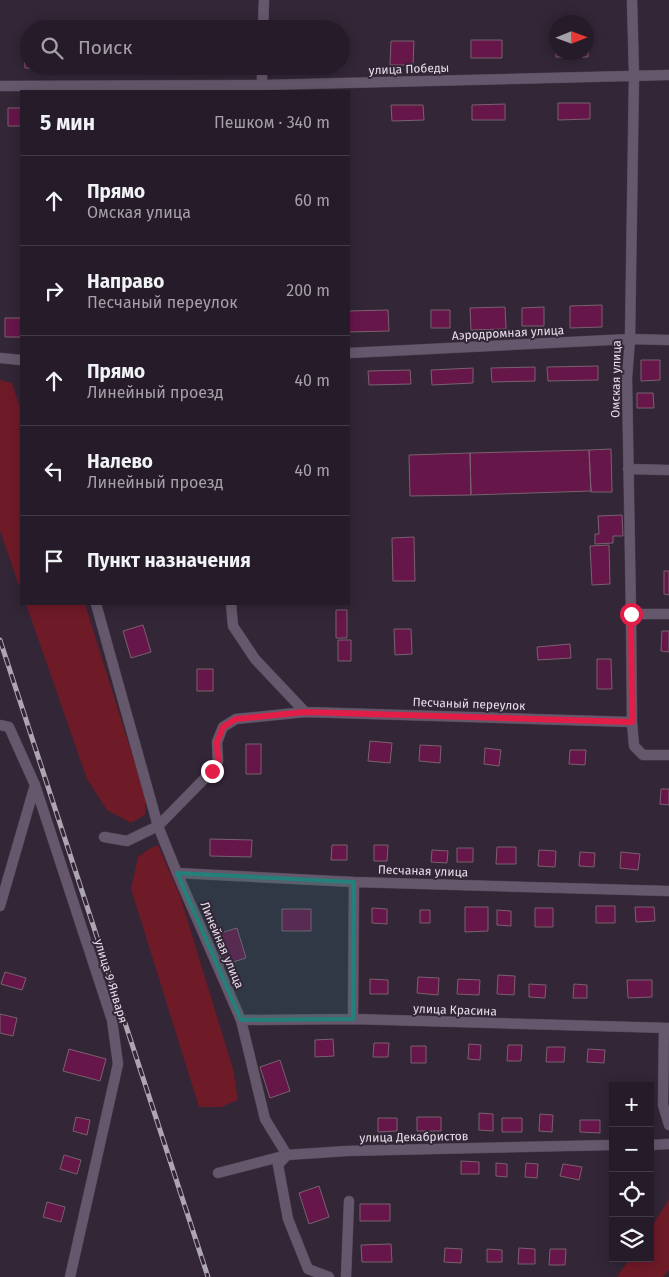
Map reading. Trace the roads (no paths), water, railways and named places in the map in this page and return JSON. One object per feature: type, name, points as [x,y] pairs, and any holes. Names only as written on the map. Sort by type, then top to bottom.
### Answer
[{"type":"street","points":[[263,20],[264,0]]},
{"type":"street","name":"Омская улица","points":[[632,0],[634,75],[630,339],[627,378],[632,722],[634,746],[644,755],[669,755]]},
{"type":"street","points":[[262,75],[262,88]]},
{"type":"street","name":"улица Победы","points":[[0,86],[262,88],[669,75]]},
{"type":"street","name":"Аэродромная улица","points":[[350,353],[630,339],[669,340]]},
{"type":"street","points":[[0,358],[20,363]]},
{"type":"street","points":[[628,469],[669,470]]},
{"type":"street","name":"Линейная улица","points":[[96,605],[158,826],[241,1020],[265,1119],[287,1155]]},
{"type":"street","points":[[230,605],[233,626],[255,659],[305,712]]},
{"type":"street","points":[[631,614],[669,614]]},
{"type":"street","name":"Песчаный переулок","points":[[158,826],[212,771],[218,761],[217,742],[223,727],[236,719],[305,712],[632,722]]},
{"type":"street","name":"улица 9 Января","points":[[0,725],[9,727],[35,785],[112,1020],[118,1064],[70,1277]]},
{"type":"street","points":[[0,906],[35,785]]},
{"type":"street","points":[[104,836],[127,841],[158,826]]},
{"type":"street","name":"Песчаная улица","points":[[177,872],[354,882],[669,891]]},
{"type":"street","points":[[353,1020],[354,882]]},
{"type":"street","name":"улица Красина","points":[[241,1020],[353,1020],[666,1028]]},
{"type":"street","points":[[666,1028],[663,1105],[669,1125]]},
{"type":"street","points":[[654,1144],[669,1144]]},
{"type":"street","name":"улица Декабристов","points":[[218,1173],[287,1155],[346,1151],[609,1145]]},
{"type":"street","points":[[287,1155],[278,1165],[288,1220],[308,1269],[329,1277]]},
{"type":"street","points":[[346,1277],[350,1201]]},
{"type":"railway","points":[[0,640],[208,1277]]}]
